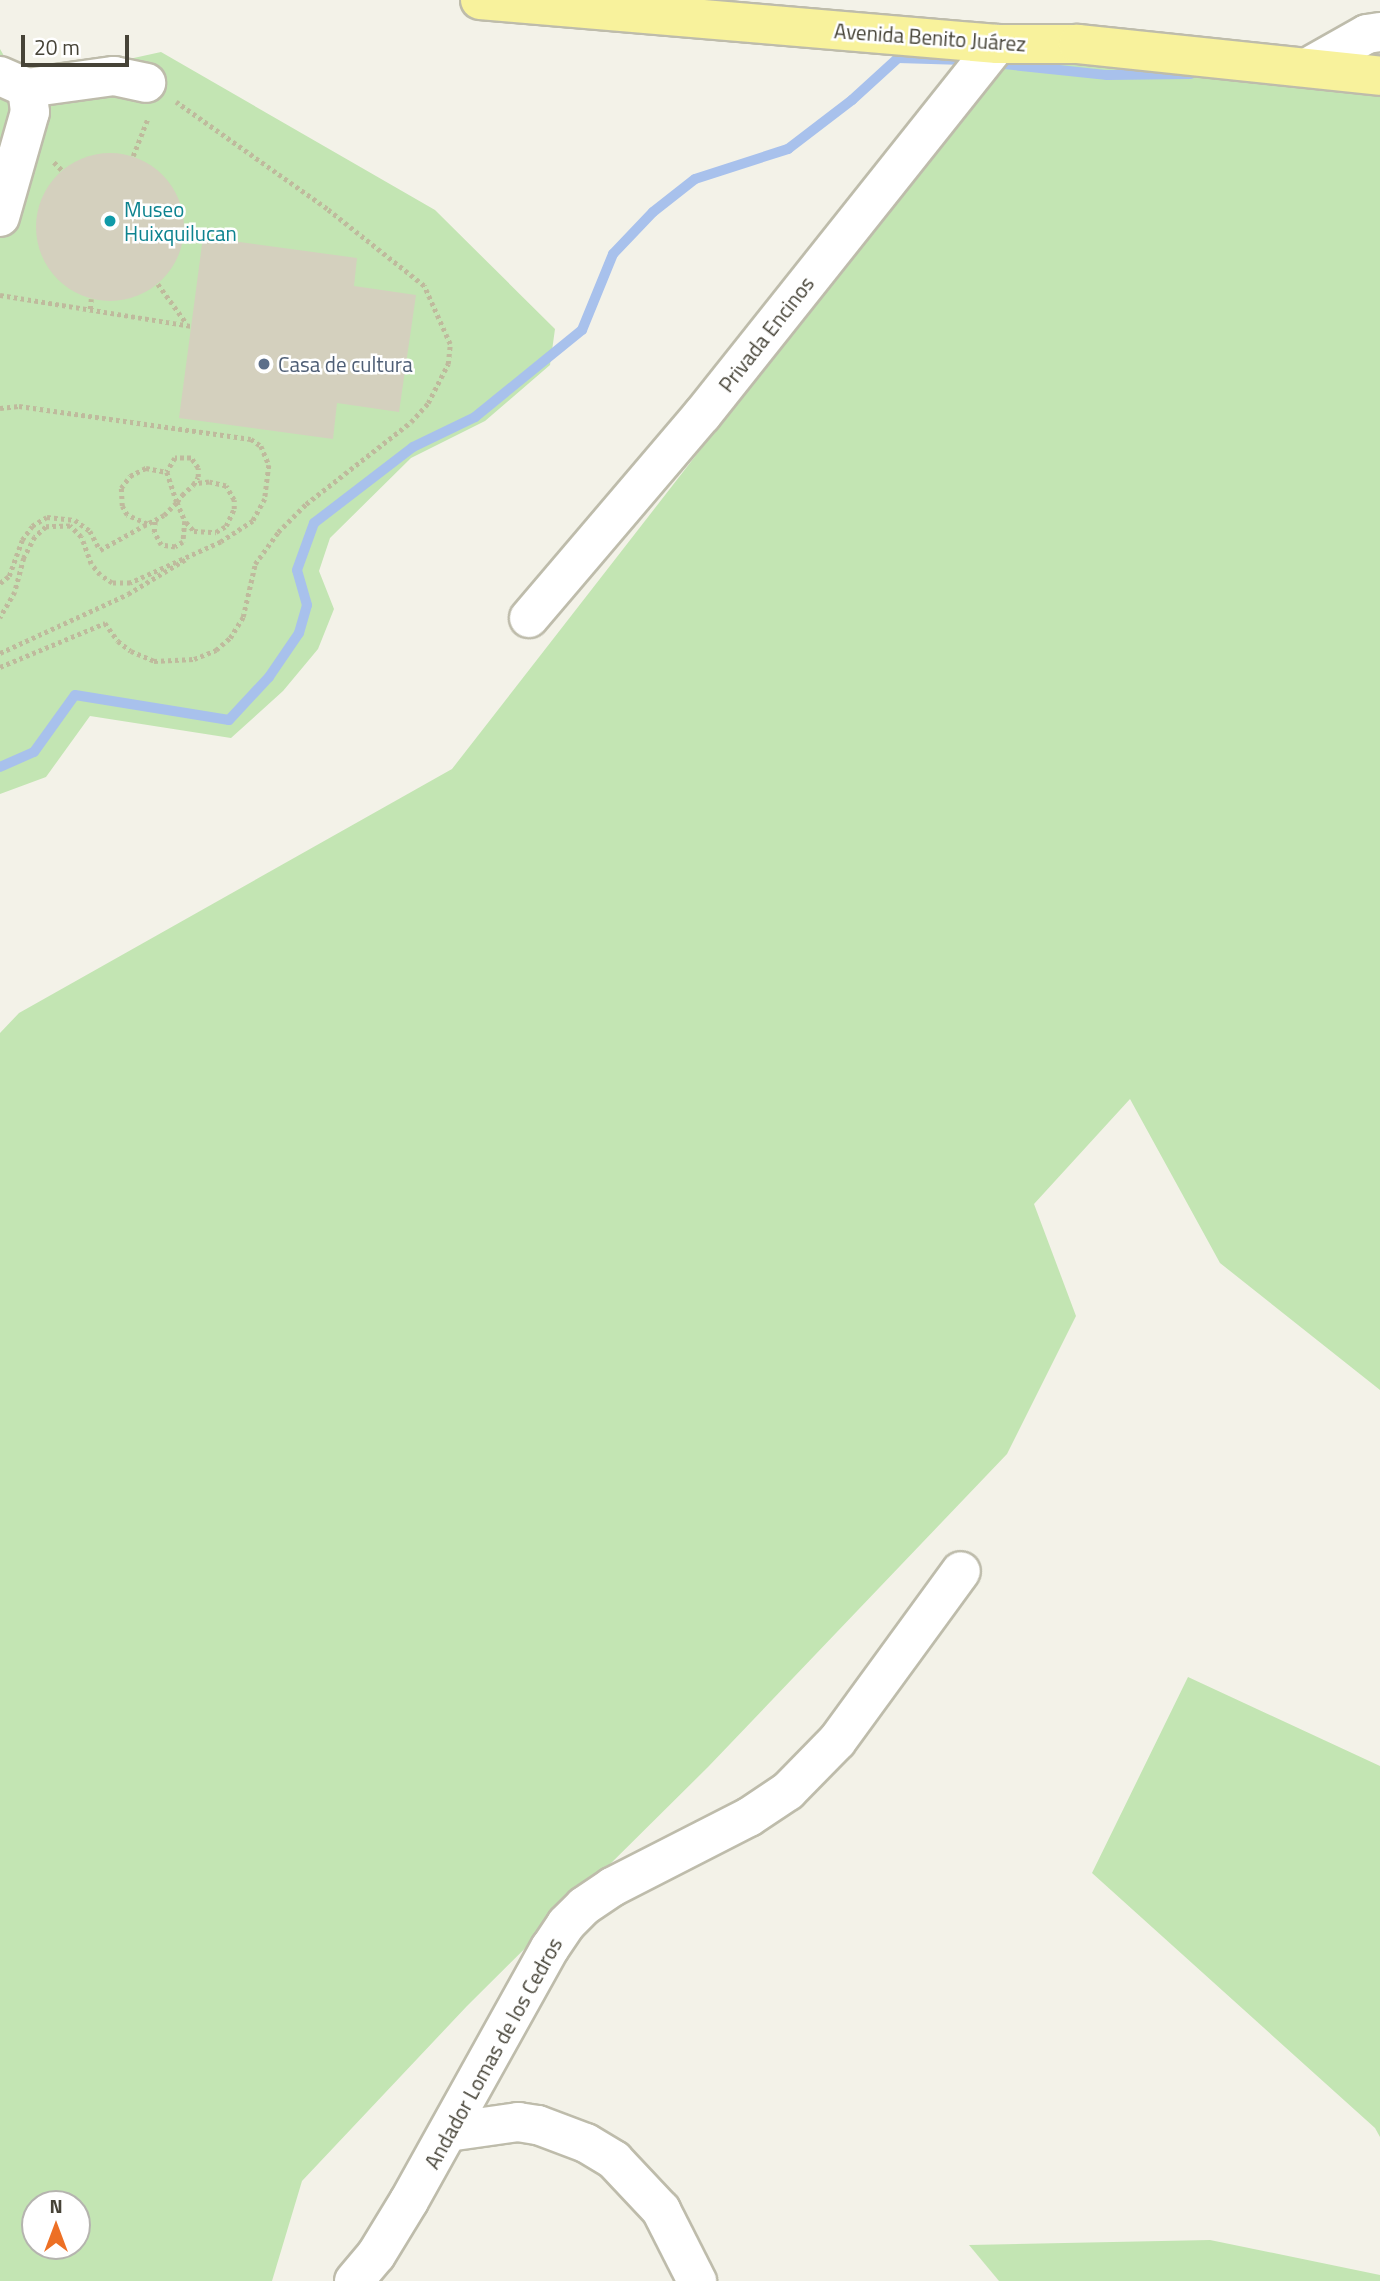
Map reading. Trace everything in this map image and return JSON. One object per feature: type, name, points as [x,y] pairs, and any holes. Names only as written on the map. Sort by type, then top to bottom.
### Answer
[{"type":"main road","name":"Avenida Benito Juárez","points":[[480,0],[996,45],[1078,44],[1310,66],[1380,76]]},
{"type":"street","points":[[1310,66],[1367,34],[1380,32]]},
{"type":"street","name":"Privada Encinos","points":[[529,618],[702,415],[996,45]]},
{"type":"street","points":[[0,217],[30,113],[14,82],[114,76],[146,83]]},
{"type":"street","name":"Andador Lomas de los Cedros","points":[[354,2281],[376,2255],[566,1924],[584,1906],[612,1887],[749,1817],[788,1791],[837,1741],[961,1571]]},
{"type":"street","points":[[448,2132],[518,2122],[538,2125],[586,2143],[614,2160],[661,2210],[697,2281]]},
{"type":"path","points":[[0,667],[105,623],[125,646],[154,660],[194,659],[216,650],[230,638],[243,617],[256,564],[278,532],[306,504],[411,422],[428,403],[448,364],[450,344],[424,286],[327,209],[183,106],[146,83]]},
{"type":"path","points":[[0,295],[189,325],[158,284]]},
{"type":"path","points":[[90,309],[91,299]]},
{"type":"path","points":[[0,408],[19,406],[251,439],[261,446],[267,456],[269,475],[259,513],[253,521],[128,594],[0,653]]},
{"type":"path","points":[[0,583],[9,576],[22,540],[32,526],[47,517],[75,520],[90,531],[100,550],[155,520],[177,502],[198,477],[198,468],[191,458],[175,458],[167,472],[177,502],[185,521],[194,531],[216,532],[226,526],[234,509],[234,500],[226,486],[209,482],[192,485]]},
{"type":"path","points":[[147,524],[127,515],[122,506],[121,488],[130,476],[146,468],[167,472]]},
{"type":"path","points":[[155,520],[156,540],[169,548],[183,542],[185,521]]},
{"type":"path","points":[[0,618],[15,592],[24,558],[35,537],[39,531],[53,525],[70,526],[75,530],[91,564],[100,575],[112,583],[130,583],[180,559],[187,559]]},
{"type":"green space","points":[[1019,40],[1380,92],[1380,1390],[1220,1263],[1130,1099],[1034,1204],[1076,1316],[1007,1454],[708,1767],[467,2006],[302,2181],[272,2281],[0,2281],[0,1033],[19,1013],[452,769]]},
{"type":"green space","points":[[0,49],[7,61],[38,79],[161,52],[435,210],[555,329],[550,365],[485,421],[411,458],[330,538],[319,571],[334,609],[318,649],[283,691],[231,738],[90,716],[46,777],[0,794]]},
{"type":"green space","points":[[1188,1677],[1380,1766],[1380,2137],[1375,2128],[1092,1873]]},
{"type":"green space","points":[[1210,2240],[1380,2275],[1380,2281],[999,2281],[969,2245]]},
{"type":"building","name":"Museo Huixquilucan","points":[[110,153],[138,158],[162,175],[179,199],[184,227],[179,255],[162,279],[138,296],[110,301],[82,296],[58,279],[41,255],[36,227],[41,199],[58,175],[82,158]]},
{"type":"building","name":"Casa de cultura","points":[[203,237],[357,258],[354,286],[416,295],[399,412],[337,403],[333,439],[179,418]]},
{"type":"waterway","points":[[0,767],[34,752],[75,695],[229,720],[269,677],[299,633],[307,605],[297,570],[314,523],[413,447],[475,417],[582,330],[613,254],[653,212],[695,179],[788,149],[852,100],[898,58],[964,60]]},
{"type":"waterway","points":[[994,63],[1107,75],[1191,74]]},
{"type":"place","name":"Museo Huixquilucan","points":[[110,221]]},
{"type":"place","name":"Casa de cultura","points":[[264,364]]}]
